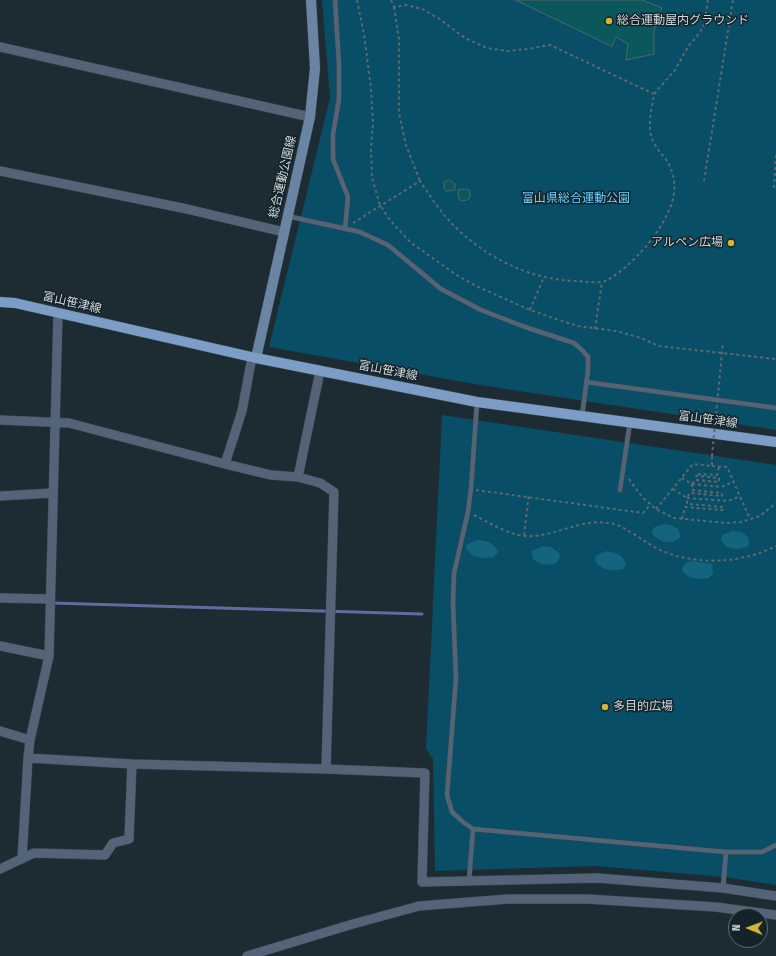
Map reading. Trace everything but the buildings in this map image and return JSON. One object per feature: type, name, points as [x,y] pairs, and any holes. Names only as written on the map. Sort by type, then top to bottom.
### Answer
[{"type":"main road","name":"総合運動公園線","points":[[254,357],[310,117],[315,68],[311,0]]},
{"type":"main road","name":"富山笹津線","points":[[0,302],[15,303],[254,357],[477,402],[776,442]]},
{"type":"street","points":[[0,47],[310,117]]},
{"type":"street","points":[[0,171],[187,209],[284,232]]},
{"type":"street","points":[[22,859],[30,740],[49,656],[58,313]]},
{"type":"street","points":[[225,464],[242,411],[254,357]]},
{"type":"street","points":[[298,477],[320,371]]},
{"type":"street","points":[[0,420],[55,421],[68,423],[271,475],[298,477],[320,483],[334,492],[326,769]]},
{"type":"street","points":[[0,496],[53,493]]},
{"type":"street","points":[[0,598],[50,602]]},
{"type":"street","points":[[0,646],[49,656]]},
{"type":"street","points":[[0,731],[30,740]]},
{"type":"street","points":[[28,758],[132,764],[425,773],[422,882],[597,878],[723,888],[776,896]]},
{"type":"street","points":[[0,869],[34,853],[105,855],[113,843],[129,839],[132,764]]},
{"type":"street","points":[[247,956],[419,906],[508,899],[602,900],[716,907],[776,915]]},
{"type":"lane","points":[[335,0],[339,63],[339,92],[333,134],[333,159],[348,197],[345,229]]},
{"type":"lane","points":[[287,216],[360,232],[388,246],[442,289],[481,310],[525,327],[574,343],[588,357],[588,371],[582,416]]},
{"type":"lane","points":[[586,382],[776,408]]},
{"type":"lane","points":[[477,402],[468,512],[454,573],[453,603],[456,678],[447,795],[452,812],[473,828],[726,852],[762,852],[776,845]]},
{"type":"lane","points":[[620,490],[630,422]]},
{"type":"lane","points":[[469,881],[473,828]]},
{"type":"lane","points":[[723,888],[726,852]]},
{"type":"path","points":[[357,0],[369,64],[373,123],[371,149],[372,178],[380,205],[390,220],[410,242],[455,274],[476,286],[530,310],[578,326],[616,331],[641,338],[659,346],[776,359]]},
{"type":"path","points":[[391,0],[394,7],[399,39],[399,113],[406,145],[420,181],[445,215],[461,232],[480,248],[504,262],[544,276],[564,280],[602,282],[625,268],[650,244],[667,215],[673,198],[674,178],[668,162],[657,150],[651,136],[650,118],[654,94],[676,70],[689,45],[700,32],[704,24],[708,0]]},
{"type":"path","points":[[704,181],[733,0]]},
{"type":"path","points":[[394,7],[406,5],[422,9],[438,18],[465,38],[487,48],[507,51],[527,50],[550,45],[654,94]]},
{"type":"path","points":[[774,188],[776,152]]},
{"type":"path","points":[[353,223],[420,181]]},
{"type":"path","points":[[530,310],[544,276]]},
{"type":"path","points":[[596,329],[602,282]]},
{"type":"path","points":[[712,466],[723,342]]},
{"type":"path","points":[[656,509],[693,464],[712,466],[727,468],[750,519]]},
{"type":"path","points":[[682,519],[685,507],[722,510],[724,508],[687,504],[687,498],[691,493],[722,496],[721,493],[692,490],[692,484],[695,480],[719,482],[720,478],[696,476],[696,474],[717,474],[719,467]]},
{"type":"path","points":[[623,470],[642,497],[656,509],[674,518],[726,523],[742,522],[760,516],[776,503]]},
{"type":"path","points":[[682,478],[692,484],[721,487],[734,482]]},
{"type":"path","points":[[471,489],[643,514],[651,504]]},
{"type":"path","points":[[673,489],[687,498],[728,501],[740,496]]},
{"type":"path","points":[[524,535],[530,494]]},
{"type":"path","points":[[468,512],[518,535],[533,536],[598,522],[615,524],[659,549],[678,556],[700,561],[725,561],[745,557],[776,546]]},
{"type":"green space","name":"富山県総合運動公園","points":[[322,0],[776,0],[776,430],[480,385],[269,347],[330,98]]},
{"type":"green space","points":[[442,415],[776,465],[776,885],[724,877],[595,866],[435,871],[433,759],[426,749]]},
{"type":"shaded area","points":[[663,524],[671,525],[678,529],[681,536],[670,542],[658,539],[652,533],[653,528]]},
{"type":"shaded area","points":[[732,531],[741,532],[748,537],[749,543],[747,547],[738,549],[726,547],[721,540],[722,535]]},
{"type":"shaded area","points":[[478,540],[488,542],[495,546],[498,552],[494,557],[478,558],[466,549],[467,544]]},
{"type":"shaded area","points":[[543,546],[551,547],[559,553],[560,558],[556,563],[543,564],[532,558],[532,551]]},
{"type":"shaded area","points":[[607,551],[616,553],[623,558],[626,564],[623,569],[607,570],[595,561],[596,556]]},
{"type":"shaded area","points":[[693,561],[712,564],[713,573],[709,578],[701,579],[690,577],[682,570],[683,565]]},
{"type":"waterway","points":[[52,603],[422,614]]},
{"type":"place","name":"総合運動屋内グラウンド","points":[[609,21]]},
{"type":"place","name":"アルペン広場","points":[[731,243]]},
{"type":"place","name":"多目的広場","points":[[605,707]]}]
